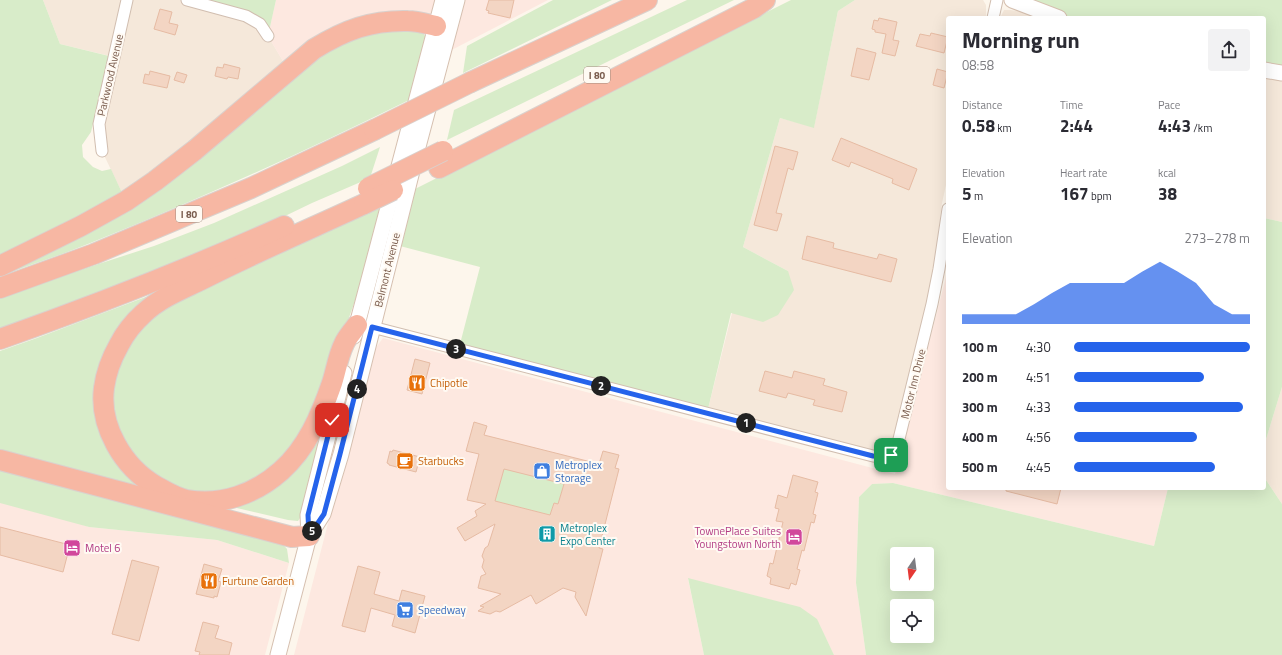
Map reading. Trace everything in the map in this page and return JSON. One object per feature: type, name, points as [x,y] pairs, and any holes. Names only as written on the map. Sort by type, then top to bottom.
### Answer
[{"type":"highway","name":"I 80","points":[[0,288],[94,254],[244,191],[374,130],[471,82],[647,0]]},
{"type":"highway","name":"I 80","points":[[0,339],[151,283],[366,196],[751,0]]},
{"type":"highway","points":[[441,159],[754,8],[765,0]]},
{"type":"highway","points":[[0,266],[86,223],[126,201],[195,150],[314,49],[332,38],[360,26],[383,22],[410,21],[442,28]]},
{"type":"highway","points":[[309,536],[294,528],[186,500],[166,492],[147,481],[134,470],[110,433],[104,406],[104,388],[107,373],[122,338],[134,323],[157,302],[366,196]]},
{"type":"highway","points":[[186,500],[214,501],[237,497],[251,492],[286,466],[306,441],[321,412],[344,344],[364,326]]},
{"type":"highway","points":[[0,460],[292,537],[309,536]]},
{"type":"main road","name":"Belmont Avenue","points":[[442,28],[443,0]]},
{"type":"main road","name":"Belmont Avenue","points":[[278,655],[309,536],[308,515],[364,326],[442,28],[456,0]]},
{"type":"main road","points":[[1012,0],[1054,16]]},
{"type":"main road","points":[[1266,70],[1282,73]]},
{"type":"street","name":"Parkwood Avenue","points":[[102,151],[98,124],[127,0]]},
{"type":"street","points":[[187,0],[246,16],[260,24],[268,36]]},
{"type":"street","points":[[993,16],[997,0]]},
{"type":"street","name":"Motor Inn Drive","points":[[364,326],[873,456],[887,457],[894,452],[898,443],[932,304],[946,222]]},
{"type":"shaded area","points":[[43,0],[187,0],[246,16],[268,36],[289,71],[126,201],[102,151],[99,124],[114,57],[60,44]]},
{"type":"shaded area","points":[[276,0],[548,0],[442,55],[449,30],[410,21],[289,71],[268,36]]},
{"type":"shaded area","points":[[855,0],[983,0],[986,5],[986,16],[946,16],[946,185],[942,203],[934,267],[894,440],[888,447],[880,451],[865,449],[708,409],[732,313],[788,271],[743,247],[780,118],[814,127],[838,11]]},
{"type":"shaded area","points":[[1004,10],[1011,10],[1033,16],[1001,16]]},
{"type":"shaded area","points":[[1266,77],[1282,80],[1282,222],[1266,218]]},
{"type":"shaded area","points":[[946,274],[946,490],[1168,490],[1154,546],[893,483],[872,484],[859,497],[856,583],[866,655],[834,655],[819,624],[688,579],[704,655],[294,655],[372,353],[383,338],[895,474]]},
{"type":"shaded area","points":[[1282,387],[1282,504],[1266,480],[1266,439]]},
{"type":"shaded area","points":[[0,496],[89,527],[217,540],[289,563],[265,655],[0,655]]},
{"type":"green space","points":[[0,0],[43,0],[60,44],[109,56],[91,132],[82,145],[83,157],[93,167],[102,171],[111,169],[124,197],[0,256]]},
{"type":"green space","points":[[187,0],[276,0],[268,36],[260,24]]},
{"type":"green space","points":[[553,0],[612,0],[463,73],[467,46]]},
{"type":"green space","points":[[687,0],[734,0],[447,140],[454,110]]},
{"type":"green space","points":[[791,0],[855,0],[838,11],[814,128],[780,118],[743,247],[788,271],[794,290],[778,315],[763,322],[731,313],[708,409],[460,344],[480,267],[400,246],[415,189]]},
{"type":"green space","points":[[1027,0],[1282,0],[1282,68],[1266,65],[1266,16],[1067,16]]},
{"type":"green space","points":[[395,29],[421,31],[426,37],[409,100],[333,137],[178,207],[75,249],[0,276],[0,270],[67,241],[314,58],[350,36]]},
{"type":"green space","points":[[380,147],[370,178],[312,203],[256,230],[0,334],[0,296],[154,246],[214,223],[342,166]]},
{"type":"green space","points":[[382,205],[364,275],[314,417],[270,473],[233,491],[194,494],[161,481],[130,453],[113,415],[112,392],[127,343],[158,312],[209,282]]},
{"type":"green space","points":[[1266,218],[1282,222],[1282,387],[1266,439]]},
{"type":"green space","points":[[164,290],[131,321],[100,409],[156,492],[0,456],[0,351]]},
{"type":"green space","points":[[321,433],[298,521],[224,505]]},
{"type":"green space","points":[[498,467],[564,484],[558,504],[554,503],[550,515],[495,501],[503,472]]},
{"type":"green space","points":[[0,468],[279,540],[287,549],[289,563],[217,540],[89,527],[0,503]]},
{"type":"green space","points":[[1266,480],[1282,504],[1282,655],[866,655],[856,583],[859,497],[872,484],[893,483],[1154,546],[1168,490],[1266,490]]},
{"type":"green space","points":[[688,578],[800,607],[817,619],[834,655],[704,655]]},
{"type":"building","points":[[489,0],[514,0],[510,18],[488,13],[489,11],[486,10]]},
{"type":"building","points":[[160,9],[172,12],[169,23],[178,25],[175,35],[154,29]]},
{"type":"building","points":[[879,18],[897,22],[893,40],[899,41],[895,56],[882,53],[886,34],[875,32],[875,30],[872,29],[874,20],[878,21]]},
{"type":"building","points":[[931,33],[946,37],[944,53],[916,46],[920,34],[930,36]]},
{"type":"building","points":[[857,48],[876,53],[869,80],[851,76]]},
{"type":"building","points":[[224,64],[240,68],[238,79],[228,77],[227,79],[215,76],[217,67],[223,68]]},
{"type":"building","points":[[937,69],[946,71],[944,88],[933,85]]},
{"type":"building","points":[[150,71],[170,76],[167,88],[143,83],[145,74],[149,75]]},
{"type":"building","points":[[177,72],[187,75],[184,83],[174,80]]},
{"type":"building","points":[[841,138],[917,169],[909,190],[892,183],[893,179],[851,162],[849,167],[832,160]]},
{"type":"building","points":[[775,146],[798,152],[793,170],[788,168],[776,213],[782,214],[777,231],[754,225]]},
{"type":"building","points":[[807,236],[834,243],[833,248],[877,259],[879,254],[897,259],[891,282],[802,259]]},
{"type":"building","name":"Chipotle","points":[[415,359],[430,363],[422,394],[407,390]]},
{"type":"building","points":[[765,371],[792,378],[794,371],[825,379],[823,385],[847,392],[842,412],[813,405],[815,400],[788,393],[786,398],[759,391]]},
{"type":"building","name":"Metroplex Expo Center","points":[[474,422],[487,426],[484,435],[599,464],[603,451],[619,455],[615,468],[619,469],[599,548],[603,549],[586,616],[575,597],[576,592],[563,588],[536,604],[531,595],[500,612],[496,611],[490,614],[478,611],[484,607],[480,606],[501,594],[478,588],[481,576],[486,574],[482,567],[484,560],[482,556],[485,548],[488,546],[495,524],[465,541],[457,528],[477,516],[475,511],[486,504],[467,500],[479,454],[466,451]],"holes":[[[504,469],[564,484],[558,504],[554,503],[550,515],[495,501]]]},
{"type":"building","name":"Starbucks","points":[[393,450],[420,457],[416,472],[389,465],[387,463],[390,451],[392,452]]},
{"type":"building","name":"TownePlace Suites Youngstown North","points":[[793,475],[818,482],[815,492],[818,493],[813,514],[816,515],[814,523],[811,522],[804,551],[802,550],[797,569],[800,570],[796,585],[791,583],[789,589],[770,584],[771,578],[767,576],[770,563],[773,564],[783,522],[776,521],[779,509],[775,508],[778,495],[787,498]]},
{"type":"building","points":[[1006,490],[1060,490],[1057,504]]},
{"type":"building","points":[[0,527],[70,545],[63,572],[0,555]]},
{"type":"building","points":[[132,560],[159,567],[139,641],[112,634]]},
{"type":"building","name":"Furtune Garden","points":[[204,564],[222,569],[218,581],[221,582],[217,597],[214,596],[214,598],[196,594]]},
{"type":"building","points":[[358,566],[380,572],[374,594],[399,601],[402,590],[425,596],[415,633],[392,626],[395,615],[371,608],[365,632],[342,626]]},
{"type":"building","points":[[203,622],[219,626],[215,638],[232,643],[229,655],[199,655],[200,652],[195,651]]},
{"type":"place","name":"Chipotle","points":[[417,383]]},
{"type":"place","name":"Starbucks","points":[[405,461]]},
{"type":"place","name":"Metroplex Storage","points":[[542,471]]},
{"type":"place","name":"Metroplex Expo Center","points":[[547,534]]},
{"type":"place","name":"TownePlace Suites Youngstown North","points":[[794,537]]},
{"type":"place","name":"Motel 6","points":[[72,548]]},
{"type":"place","name":"Furtune Garden","points":[[209,581]]},
{"type":"place","name":"Speedway","points":[[405,610]]},
{"type":"route","points":[[332,420],[308,515],[309,536],[324,514],[372,327],[873,456],[887,457],[891,455]]}]
